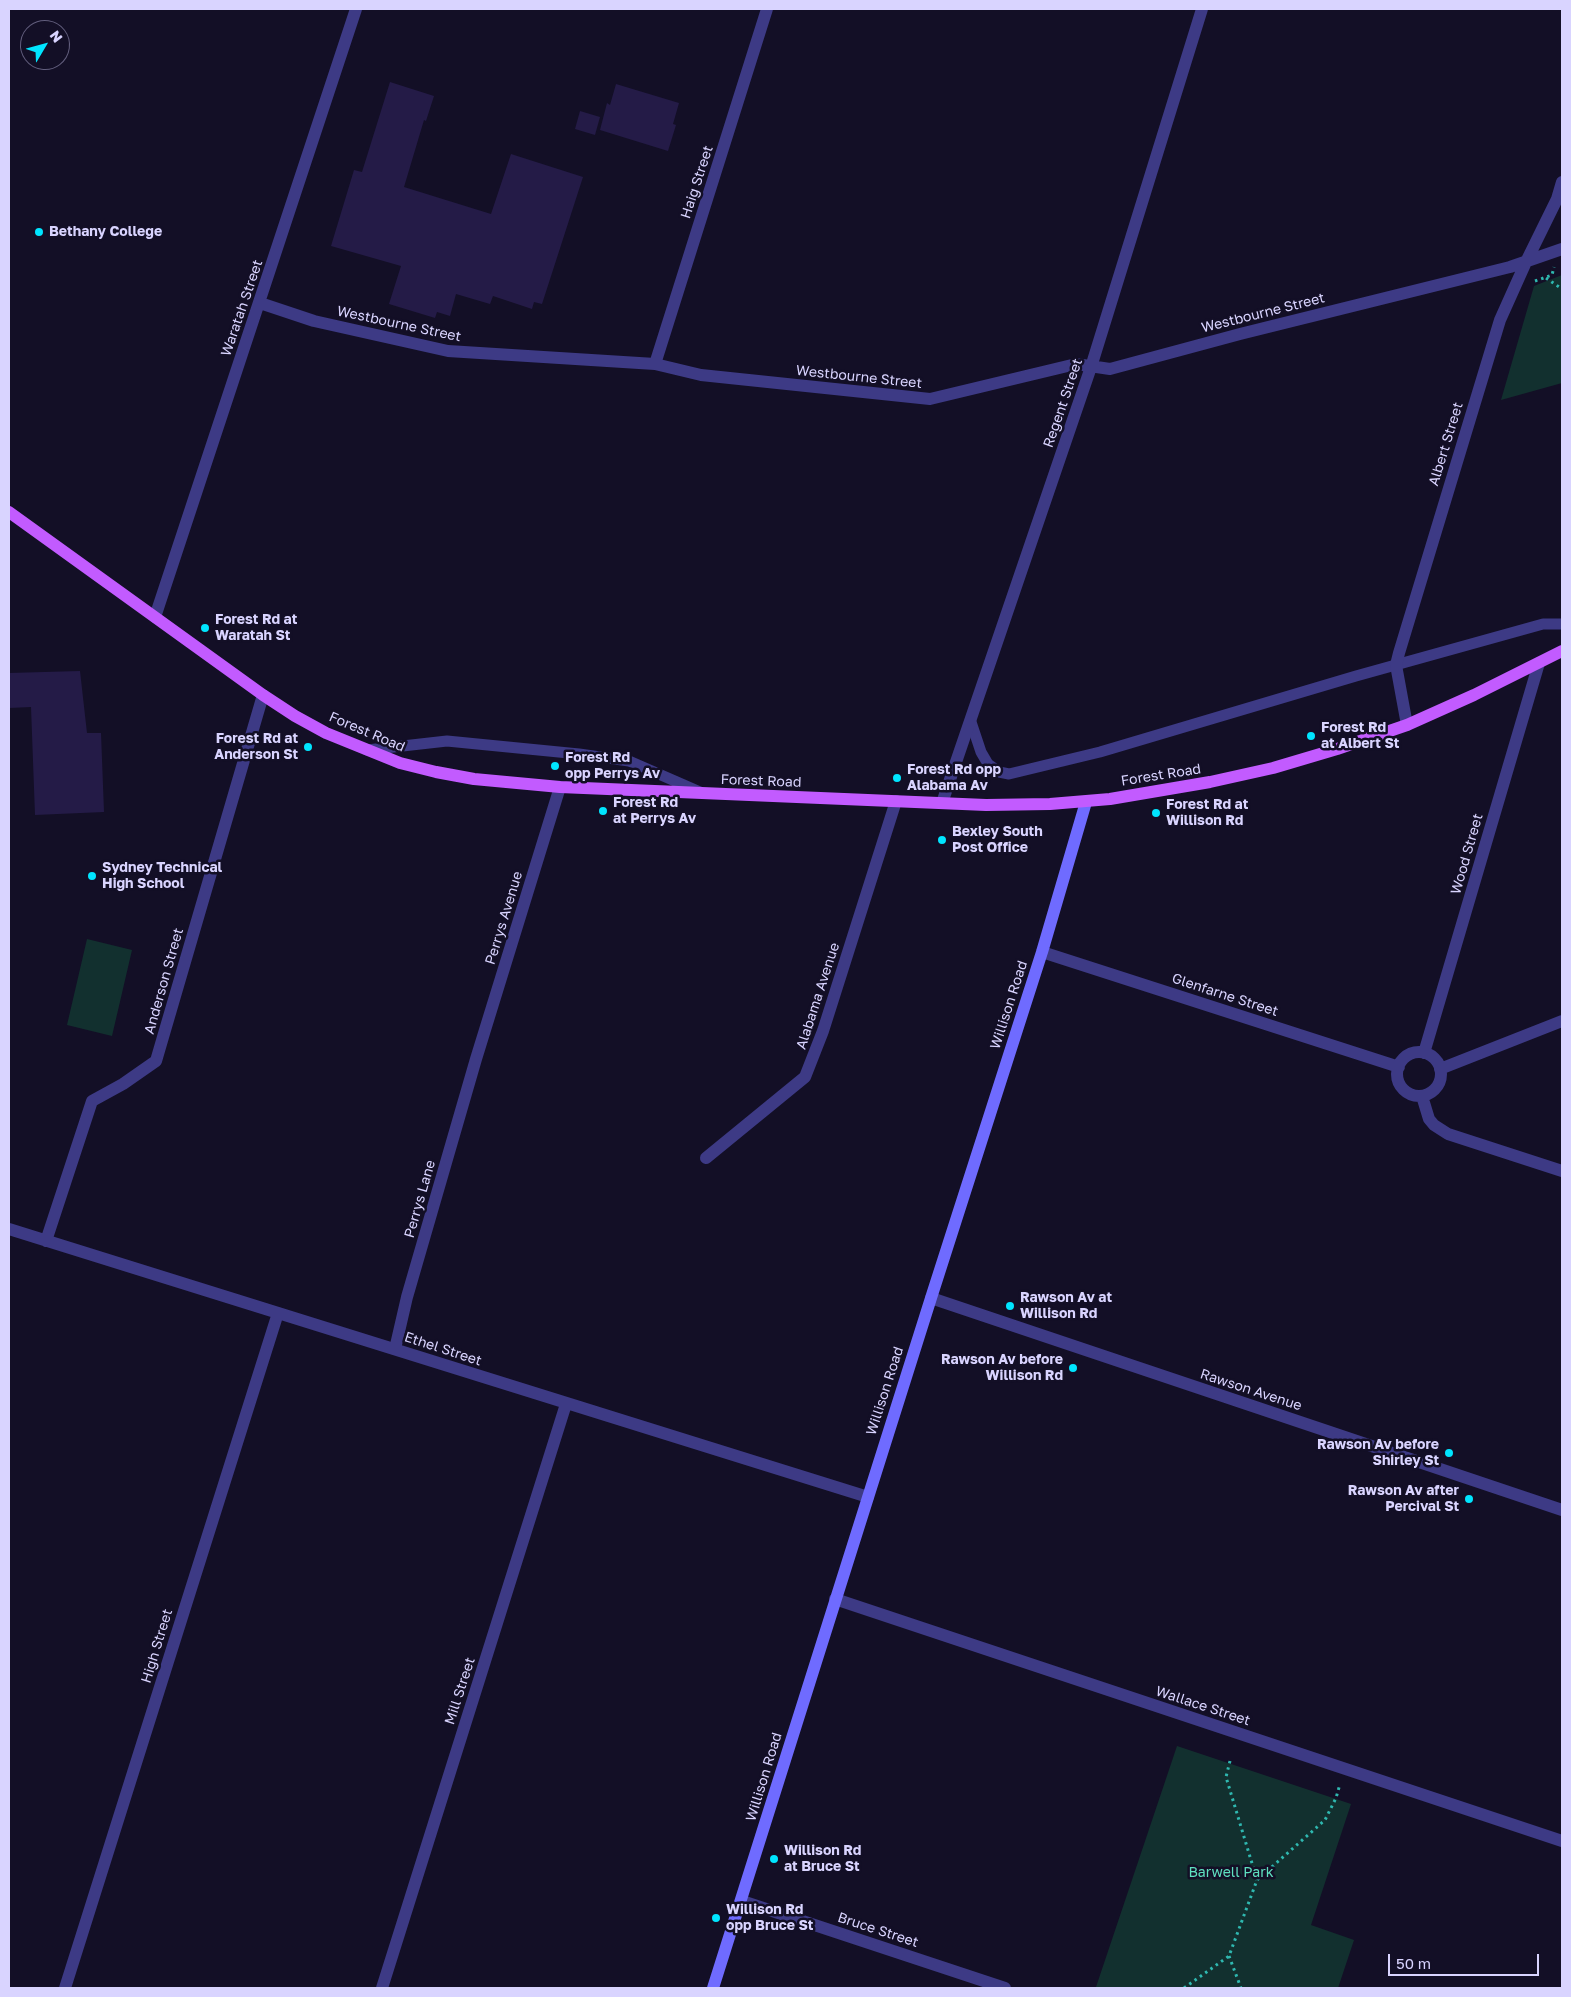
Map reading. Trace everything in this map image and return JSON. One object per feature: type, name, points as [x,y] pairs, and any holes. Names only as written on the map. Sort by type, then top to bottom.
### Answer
[{"type":"main road","name":"Forest Road","points":[[9,512],[263,695],[326,733],[400,763],[436,772],[474,779],[560,787],[986,805],[1086,802],[1164,791],[1274,768],[1336,749],[1407,725],[1474,695],[1562,651]]},
{"type":"main road","name":"Willison Road","points":[[713,1988],[742,1901],[930,1298],[1042,952],[1086,802]]},
{"type":"street","name":"Waratah Street","points":[[155,617],[356,9]]},
{"type":"street","name":"Haig Street","points":[[654,364],[767,9]]},
{"type":"street","name":"Regent Street","points":[[942,803],[1091,367],[1202,9]]},
{"type":"street","name":"Albert Street","points":[[1407,725],[1396,665],[1500,320],[1557,199],[1562,182]]},
{"type":"street","name":"Westbourne Street","points":[[260,304],[314,321],[448,351],[654,364],[701,375],[930,399],[1076,364],[1110,370],[1240,334],[1526,262],[1562,249]]},
{"type":"street","name":"Wood Street","points":[[1424,1053],[1539,663]]},
{"type":"street","name":"Anderson Street","points":[[46,1242],[92,1102],[123,1084],[156,1061],[263,695]]},
{"type":"street","name":"Perrys Avenue","points":[[476,1059],[560,787]]},
{"type":"street","name":"Alabama Avenue","points":[[706,1158],[806,1077],[823,1032],[896,801]]},
{"type":"street","name":"Glenfarne Street","points":[[1042,952],[1399,1067]]},
{"type":"street","points":[[1440,1069],[1562,1020]]},
{"type":"street","points":[[1424,1053],[1431,1056],[1440,1069],[1439,1084],[1435,1090],[1422,1096],[1407,1093],[1398,1081],[1399,1067],[1409,1055],[1424,1053]]},
{"type":"street","name":"Perrys Lane","points":[[395,1349],[407,1297],[476,1059]]},
{"type":"street","points":[[1422,1096],[1429,1119],[1434,1125],[1448,1134],[1562,1171]]},
{"type":"street","name":"Ethel Street","points":[[9,1229],[566,1404],[868,1496]]},
{"type":"street","name":"Rawson Avenue","points":[[930,1298],[1562,1510]]},
{"type":"street","name":"High Street","points":[[66,1988],[278,1313]]},
{"type":"street","name":"Mill Street","points":[[382,1988],[566,1404]]},
{"type":"street","name":"Wallace Street","points":[[835,1599],[1562,1841]]},
{"type":"street","name":"Bruce Street","points":[[742,1901],[1005,1988]]},
{"type":"lane","points":[[971,722],[981,752],[988,764],[999,772],[1009,774],[1098,753],[1396,665],[1543,624],[1562,624]]},
{"type":"lane","points":[[365,750],[447,741],[579,754],[629,761],[703,794]]},
{"type":"path","points":[[1546,277],[1562,289]]},
{"type":"path","points":[[1230,1761],[1226,1777],[1257,1880]]},
{"type":"path","points":[[1184,1988],[1230,1956],[1257,1880],[1326,1820],[1336,1798]]},
{"type":"path","points":[[1230,1956],[1241,1988]]},
{"type":"green space","points":[[1562,275],[1562,383],[1501,400],[1534,286]]},
{"type":"green space","points":[[87,939],[132,950],[112,1036],[67,1025]]},
{"type":"green space","name":"Barwell Park","points":[[1177,1746],[1351,1804],[1311,1925],[1354,1940],[1338,1988],[1096,1987]]},
{"type":"building","points":[[390,82],[434,96],[426,121],[424,120],[404,187],[491,214],[511,154],[583,177],[542,304],[534,302],[532,309],[493,296],[490,304],[456,294],[450,316],[437,312],[435,318],[389,304],[401,266],[331,246],[354,170],[362,172]]},
{"type":"building","points":[[616,84],[679,103],[673,124],[676,125],[668,151],[600,130],[607,103],[610,105]]},
{"type":"building","points":[[580,111],[600,117],[595,135],[575,129]]},
{"type":"building","points":[[80,671],[87,733],[101,733],[104,812],[35,815],[31,707],[9,708],[9,673]]},
{"type":"place","name":"Bethany College","points":[[39,232]]},
{"type":"place","name":"Forest Rd at Waratah St","points":[[205,628]]},
{"type":"place","name":"Forest Rd at Albert St","points":[[1311,736]]},
{"type":"place","name":"Forest Rd at Anderson St","points":[[308,747]]},
{"type":"place","name":"Forest Rd opp Perrys Av","points":[[555,766]]},
{"type":"place","name":"Forest Rd opp Alabama Av","points":[[897,778]]},
{"type":"place","name":"Forest Rd at Perrys Av","points":[[603,811]]},
{"type":"place","name":"Forest Rd at Willison Rd","points":[[1156,813]]},
{"type":"place","name":"Bexley South Post Office","points":[[942,840]]},
{"type":"place","name":"Sydney Technical High School","points":[[92,876]]},
{"type":"place","name":"Rawson Av at Willison Rd","points":[[1010,1306]]},
{"type":"place","name":"Rawson Av before Willison Rd","points":[[1073,1368]]},
{"type":"place","name":"Rawson Av before Shirley St","points":[[1449,1453]]},
{"type":"place","name":"Rawson Av after Percival St","points":[[1469,1499]]},
{"type":"place","name":"Willison Rd at Bruce St","points":[[774,1859]]},
{"type":"place","name":"Willison Rd opp Bruce St","points":[[716,1918]]}]
